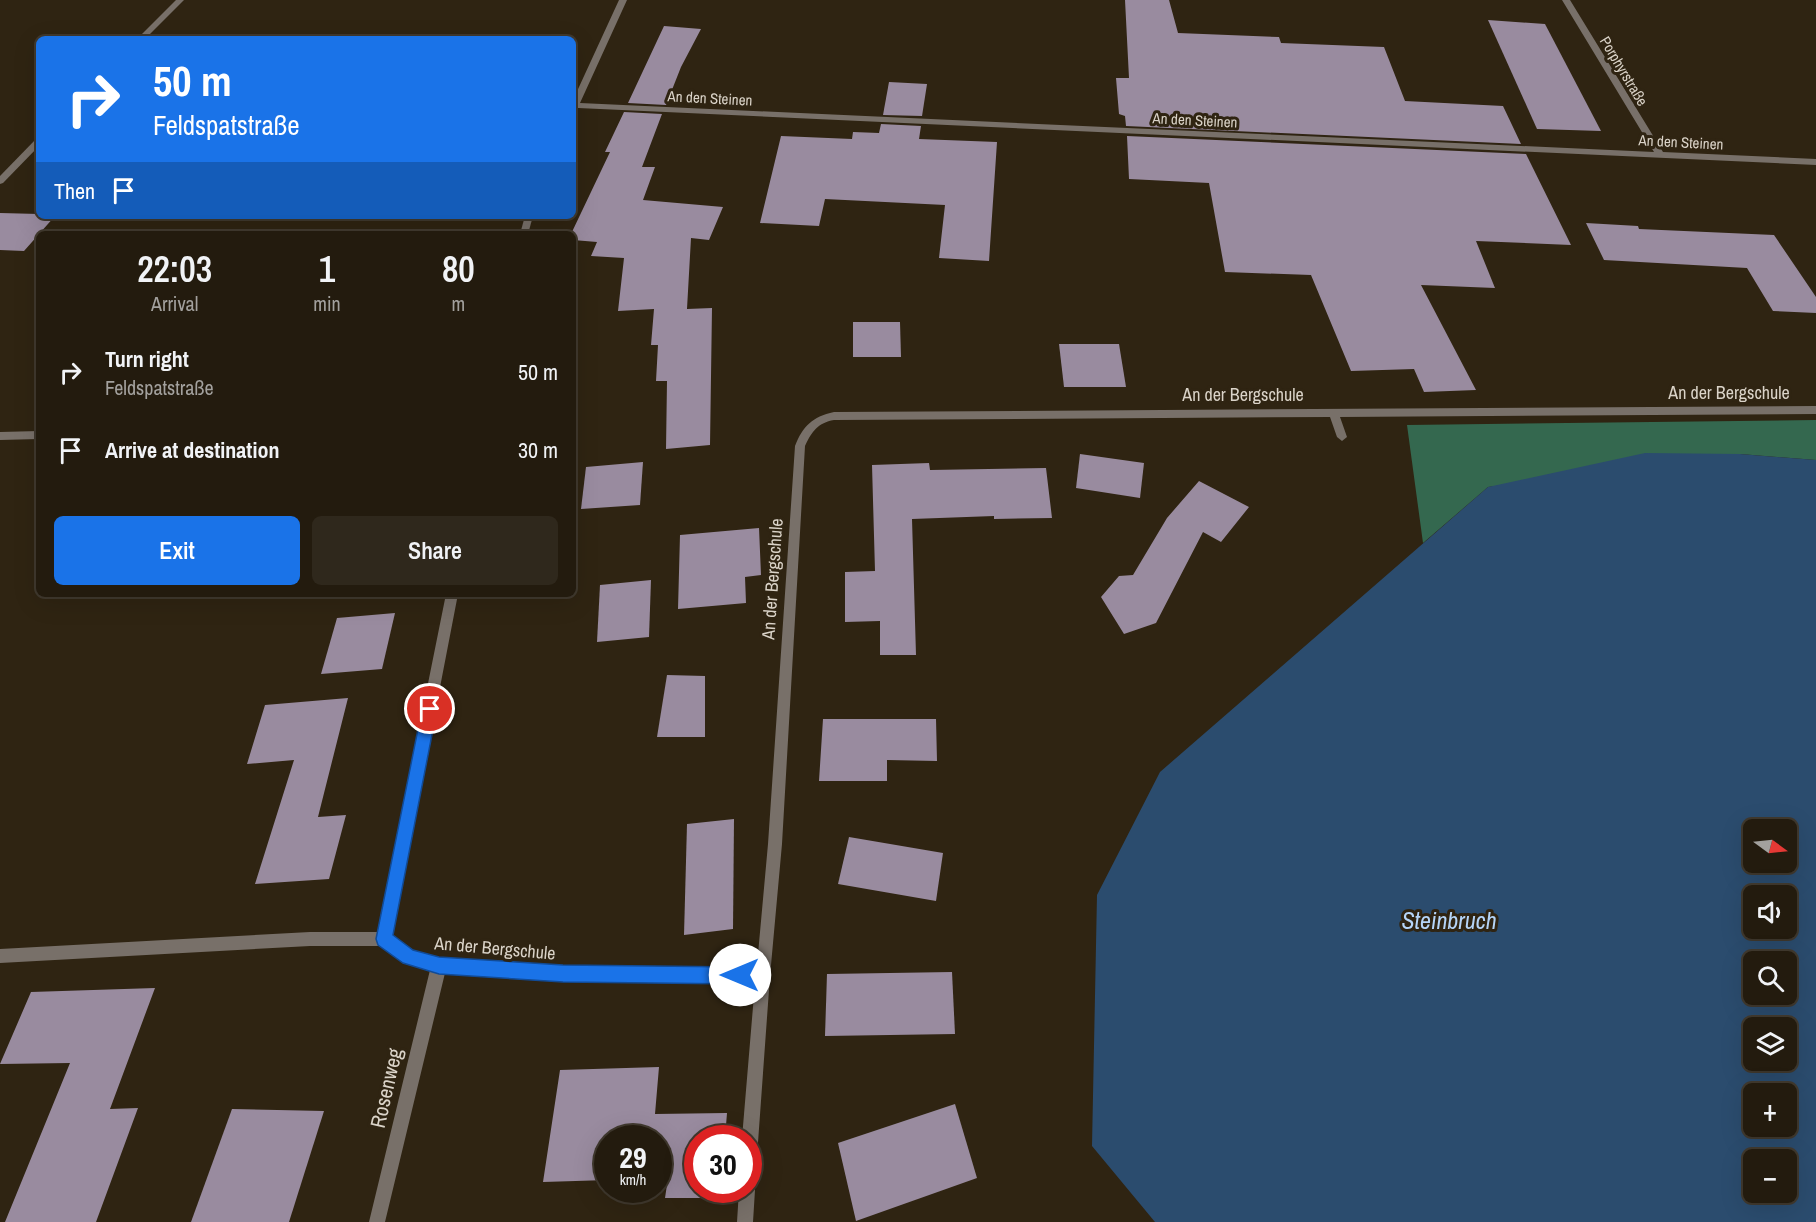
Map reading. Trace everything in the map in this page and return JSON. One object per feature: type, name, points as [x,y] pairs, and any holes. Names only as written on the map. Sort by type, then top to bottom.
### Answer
[{"type":"street","points":[[144,36],[180,0]]},
{"type":"street","points":[[576,102],[623,0]]},
{"type":"street","name":"Porphyrstraße","points":[[1566,0],[1660,155]]},
{"type":"street","name":"An den Steinen","points":[[576,106],[1816,162]]},
{"type":"street","points":[[0,181],[36,144]]},
{"type":"street","name":"An der Bergschule","points":[[384,939],[409,957],[439,965],[563,974],[763,976],[775,844],[800,446],[806,430],[818,419],[834,416],[1816,411]]},
{"type":"street","points":[[1334,413],[1342,438]]},
{"type":"street","points":[[0,436],[36,435]]},
{"type":"street","points":[[0,956],[310,939],[384,939],[451,597]]},
{"type":"street","name":"Rosenweg","points":[[377,1222],[439,965]]},
{"type":"street","points":[[751,1125],[763,976]]},
{"type":"street","points":[[745,1222],[746,1203]]},
{"type":"green space","points":[[1816,420],[1816,460],[1740,454],[1488,487],[1423,543],[1407,425]]},
{"type":"water","name":"Steinbruch","points":[[1645,453],[1740,454],[1816,460],[1816,1222],[1155,1222],[1092,1146],[1097,895],[1160,772],[1488,487]]},
{"type":"building","points":[[1125,0],[1169,0],[1178,33],[1279,37],[1281,43],[1384,47],[1405,101],[1503,106],[1521,144],[1126,126],[1125,116],[1119,114],[1116,78],[1129,78]]},
{"type":"building","points":[[1488,20],[1545,24],[1601,131],[1537,129]]},
{"type":"building","points":[[664,26],[701,29],[681,67],[666,105],[628,103]]},
{"type":"building","points":[[889,82],[927,84],[922,116],[883,115]]},
{"type":"building","points":[[624,112],[662,114],[642,167],[655,167],[643,200],[723,207],[709,240],[691,238],[687,309],[712,308],[710,445],[666,449],[667,381],[656,381],[658,345],[651,345],[654,309],[618,311],[624,258],[591,256],[597,242],[576,240],[576,231],[572,231],[610,152],[605,152]]},
{"type":"building","points":[[881,124],[921,126],[919,139],[997,142],[989,261],[939,258],[945,205],[825,199],[819,226],[760,223],[781,136],[852,139],[853,132],[879,133]]},
{"type":"building","points":[[1127,136],[1526,154],[1571,245],[1476,241],[1495,288],[1421,285],[1476,390],[1424,392],[1414,369],[1351,371],[1311,275],[1225,272],[1209,183],[1129,179]]},
{"type":"building","points":[[0,213],[36,214],[36,219],[52,219],[42,231],[36,231],[36,237],[24,251],[0,250]]},
{"type":"building","points":[[1586,223],[1638,226],[1639,229],[1774,235],[1816,297],[1816,313],[1773,311],[1747,268],[1604,260]]},
{"type":"building","points":[[853,322],[900,322],[901,357],[853,357]]},
{"type":"building","points":[[1059,344],[1119,344],[1126,387],[1064,387]]},
{"type":"building","points":[[1080,454],[1144,463],[1140,498],[1076,488]]},
{"type":"building","points":[[643,462],[640,505],[581,509],[586,467]]},
{"type":"building","points":[[929,463],[930,470],[1046,468],[1052,518],[994,519],[994,516],[912,519],[916,655],[880,655],[880,621],[845,622],[845,572],[875,571],[872,465]]},
{"type":"building","points":[[1199,481],[1249,507],[1221,542],[1203,532],[1156,623],[1124,634],[1101,597],[1119,576],[1133,575],[1167,518]]},
{"type":"building","points":[[759,528],[761,575],[745,577],[746,603],[678,609],[680,535]]},
{"type":"building","points":[[651,580],[649,637],[597,642],[600,585]]},
{"type":"building","points":[[395,613],[382,669],[321,674],[337,618]]},
{"type":"building","points":[[667,675],[705,676],[705,737],[657,737]]},
{"type":"building","points":[[348,698],[318,817],[346,815],[329,879],[255,884],[294,760],[247,764],[265,705]]},
{"type":"building","points":[[823,719],[936,719],[937,761],[887,760],[887,781],[819,781]]},
{"type":"building","points":[[734,819],[733,929],[684,935],[687,824]]},
{"type":"building","points":[[849,837],[943,853],[936,901],[838,884]]},
{"type":"building","points":[[952,972],[955,1034],[825,1036],[827,974]]},
{"type":"building","points":[[155,988],[110,1109],[138,1108],[96,1222],[5,1222],[70,1063],[0,1064],[31,992]]},
{"type":"building","points":[[659,1067],[655,1114],[727,1113],[726,1125],[684,1125],[684,1198],[672,1198],[672,1125],[594,1125],[594,1180],[543,1182],[560,1070]]},
{"type":"building","points":[[955,1104],[977,1178],[856,1221],[838,1143]]},
{"type":"building","points":[[232,1109],[324,1111],[289,1222],[191,1222]]},
{"type":"route","points":[[430,709],[384,939],[409,957],[439,965],[563,974],[740,975]]}]
